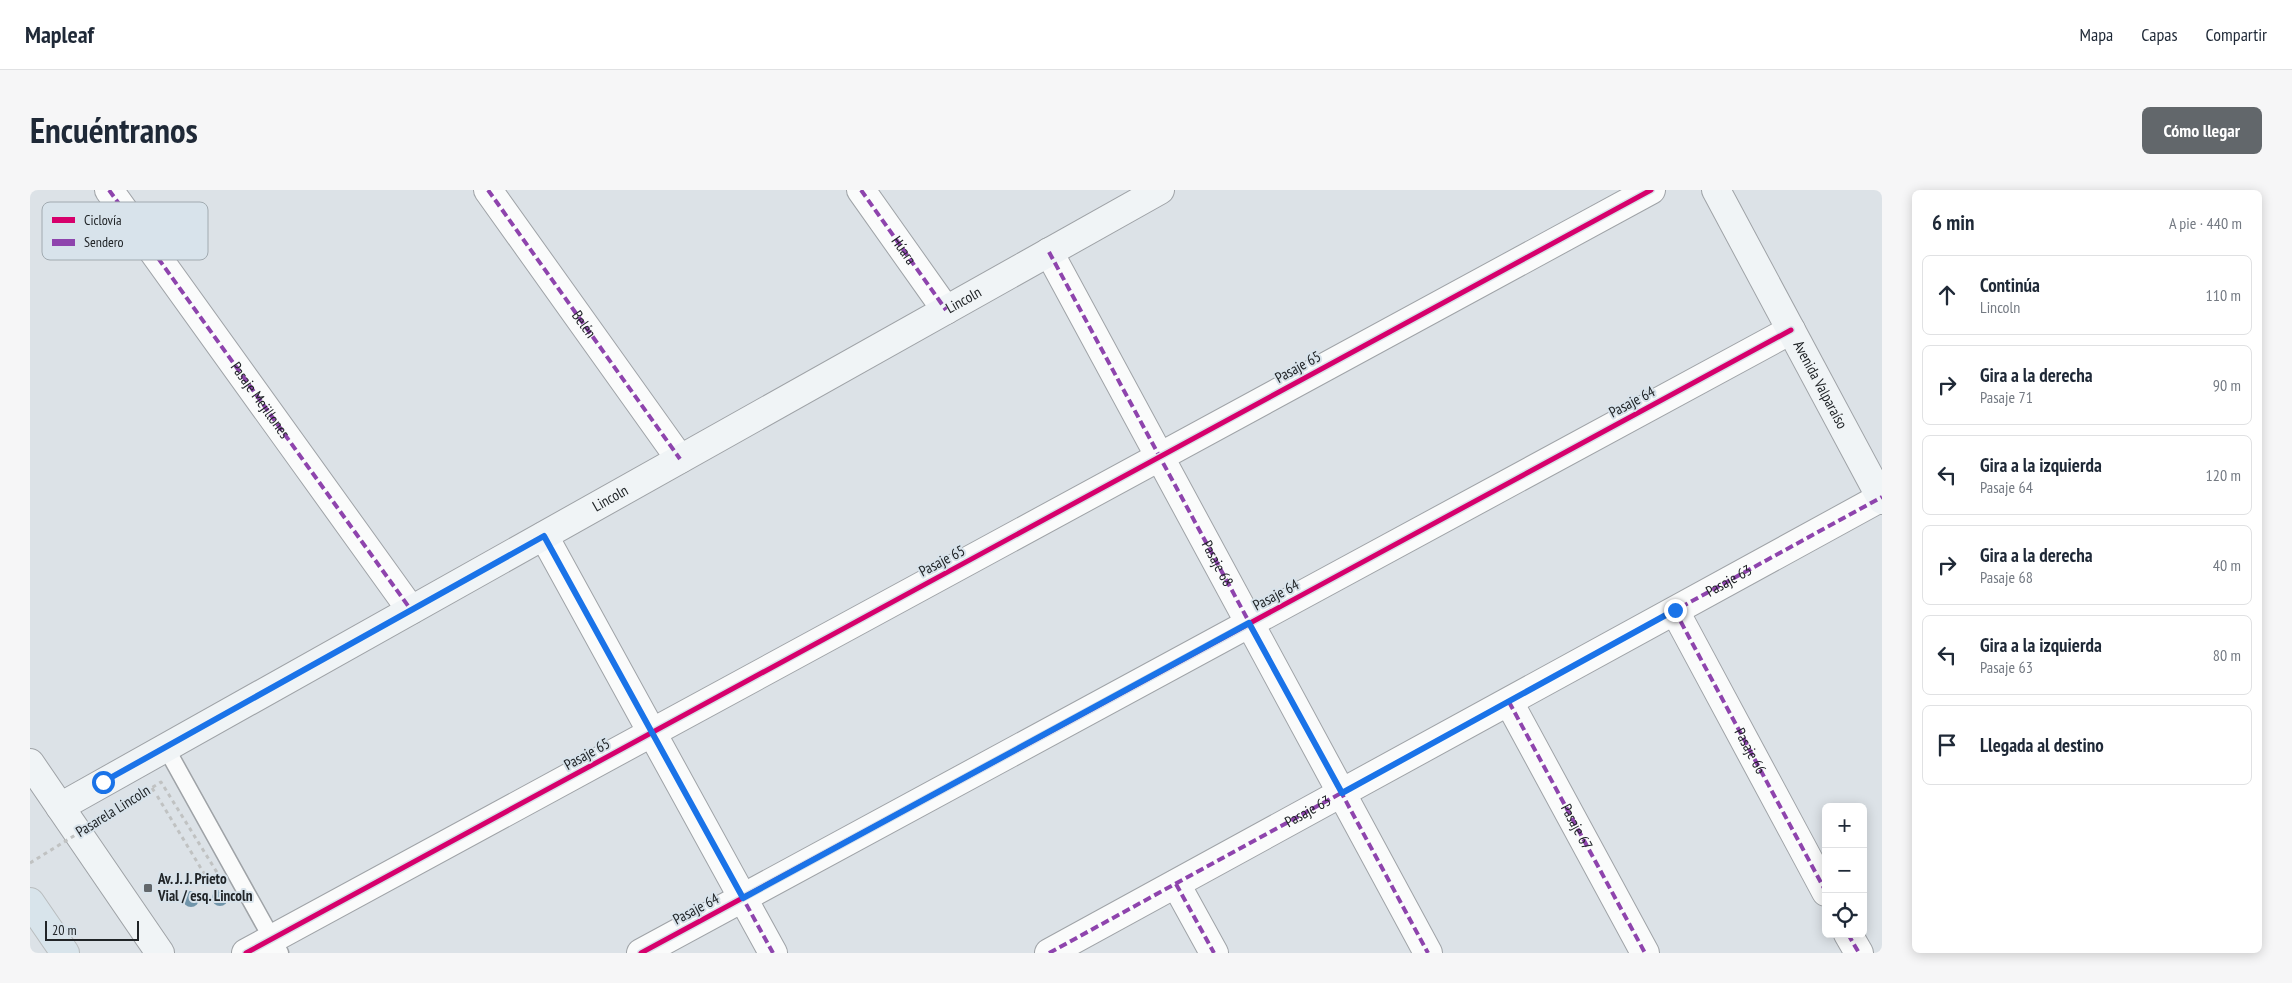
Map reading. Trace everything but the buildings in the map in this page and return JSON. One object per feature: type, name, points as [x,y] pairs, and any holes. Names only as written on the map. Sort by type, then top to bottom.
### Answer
[{"type":"highway","points":[[30,902],[64,953]]},
{"type":"street","name":"Pasaje Mejillones","points":[[110,190],[119,202]]},
{"type":"street","name":"Belén","points":[[488,190],[680,459]]},
{"type":"street","name":"Húara","points":[[862,190],[946,310]]},
{"type":"street","name":"Lincoln","points":[[60,807],[1160,190]]},
{"type":"street","name":"Pasaje 65","points":[[246,953],[276,946],[652,732],[1651,190]]},
{"type":"street","name":"Avenida Valparaíso","points":[[1716,190],[1882,498]]},
{"type":"street","name":"Pasaje 68","points":[[1049,252],[1428,953]]},
{"type":"street","name":"Pasaje Mejillones","points":[[160,260],[411,610]]},
{"type":"street","name":"Pasaje 64","points":[[641,953],[1791,330]]},
{"type":"street","name":"Pasaje 63","points":[[1049,953],[1882,498]]},
{"type":"street","points":[[544,536],[773,953]]},
{"type":"street","name":"Pasaje 66","points":[[1675,610],[1822,885]]},
{"type":"street","name":"Pasaje 67","points":[[1509,702],[1645,953]]},
{"type":"street","points":[[30,763],[160,953]]},
{"type":"street","points":[[1176,884],[1214,953]]},
{"type":"street","points":[[1850,938],[1858,953]]},
{"type":"lane","points":[[166,748],[276,946]]},
{"type":"marked path","points":[[109,190],[118,202]]},
{"type":"marked path","points":[[488,190],[680,459]]},
{"type":"marked path","points":[[861,190],[946,310]]},
{"type":"marked path","points":[[1049,252],[1428,953]]},
{"type":"marked path","points":[[159,260],[411,610]]},
{"type":"marked path","points":[[1049,953],[1882,497]]},
{"type":"marked path","points":[[544,536],[773,953]]},
{"type":"marked path","points":[[1675,611],[1822,885]]},
{"type":"marked path","points":[[1509,702],[1645,953]]},
{"type":"marked path","points":[[1176,884],[1214,953]]},
{"type":"marked path","points":[[1850,938],[1859,953]]},
{"type":"cycle path","points":[[246,953],[1651,190]]},
{"type":"cycle path","points":[[641,953],[1791,330]]},
{"type":"place","name":"Av. J. J. Prieto Vial / esq. Lincoln","points":[[148,888]]},
{"type":"route","points":[[103,782],[544,536],[743,898],[1249,623],[1342,793],[1675,610]]}]
